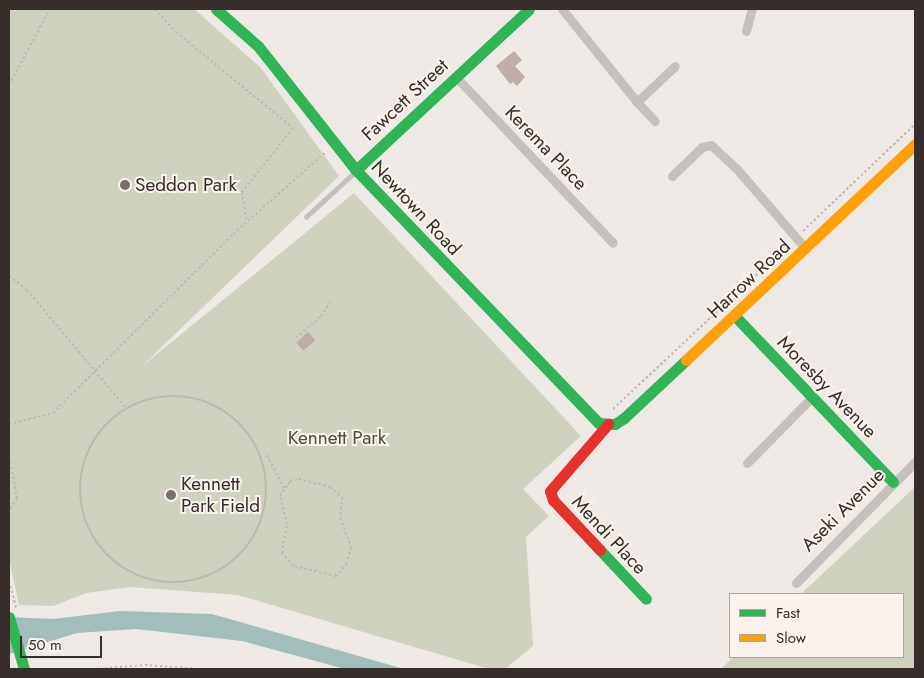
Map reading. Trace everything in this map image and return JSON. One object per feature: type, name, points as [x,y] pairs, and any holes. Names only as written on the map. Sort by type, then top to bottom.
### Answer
[{"type":"street","name":"Newtown Road","points":[[216,9],[258,46],[356,170],[604,424]]},
{"type":"street","name":"Fawcett Street","points":[[356,170],[528,9]]},
{"type":"street","points":[[562,9],[655,122]]},
{"type":"street","points":[[746,31],[752,9]]},
{"type":"street","points":[[638,102],[676,66]]},
{"type":"street","name":"Kerema Place","points":[[456,77],[613,242]]},
{"type":"street","points":[[672,176],[702,147],[711,144],[742,174],[806,249]]},
{"type":"street","name":"Harrow Road","points":[[604,424],[624,418],[735,316],[915,144]]},
{"type":"street","name":"Moresby Avenue","points":[[735,316],[893,482]]},
{"type":"street","points":[[747,463],[812,397]]},
{"type":"street","name":"Mendi Place","points":[[604,424],[550,491],[553,500],[646,599]]},
{"type":"street","name":"Aseki Avenue","points":[[796,583],[893,482],[915,462]]},
{"type":"street","points":[[9,617],[24,668]]},
{"type":"lane","name":"Fawcett Street","points":[[306,216],[356,170]]},
{"type":"path","points":[[9,84],[50,9]]},
{"type":"path","points":[[156,9],[176,32],[293,128],[242,192],[247,222]]},
{"type":"path","points":[[610,412],[915,124]]},
{"type":"path","points":[[9,424],[53,413],[247,222],[335,144]]},
{"type":"path","points":[[9,276],[34,298],[126,408]]},
{"type":"path","points":[[296,338],[330,302]]},
{"type":"path","points":[[148,398],[195,398],[233,418],[248,433],[261,454],[267,497],[261,521],[236,558],[216,571],[177,581],[136,574],[99,547],[88,530],[79,484],[84,456],[94,437],[126,408],[148,398]]},
{"type":"path","points":[[267,455],[284,488]]},
{"type":"path","points":[[9,457],[17,498],[9,511]]},
{"type":"path","points":[[299,479],[330,487],[342,497],[340,518],[351,547],[347,562],[336,576],[293,566],[286,560],[282,545],[287,524],[280,496],[284,488],[299,479]]},
{"type":"path","points":[[9,581],[12,597]]},
{"type":"path","points":[[95,669],[144,665],[201,669]]},
{"type":"green space","name":"Kennett Park","points":[[9,9],[194,9],[261,68],[339,176],[141,367],[354,193],[581,436],[523,489],[549,516],[526,537],[533,646],[505,669],[489,669],[238,595],[130,587],[86,593],[53,606],[19,605],[9,559]]},
{"type":"green space","points":[[915,487],[915,669],[721,669],[732,658],[904,658],[904,593],[802,593]]},
{"type":"water","points":[[120,611],[212,614],[404,669],[345,669],[242,641],[136,629],[77,633],[9,654],[9,617],[53,619]]},
{"type":"building","points":[[514,51],[522,60],[515,66],[525,77],[517,86],[513,82],[510,84],[496,66]]},
{"type":"building","points":[[308,332],[315,340],[303,351],[296,342]]},
{"type":"traffic: fast","points":[[216,9],[258,46],[356,170],[599,423],[615,424],[624,418],[686,360]]},
{"type":"traffic: fast","points":[[356,170],[529,9]]},
{"type":"traffic: fast","points":[[735,316],[893,482]]},
{"type":"traffic: fast","points":[[600,550],[646,599]]},
{"type":"traffic: fast","points":[[9,617],[24,669]]},
{"type":"traffic: slow","points":[[686,360],[915,144]]},
{"type":"traffic: jam","points":[[600,550],[553,500],[550,491],[608,424]]},
{"type":"place","name":"Seddon Park","points":[[125,185]]},
{"type":"place","name":"Kennett Park Field","points":[[171,495]]}]
